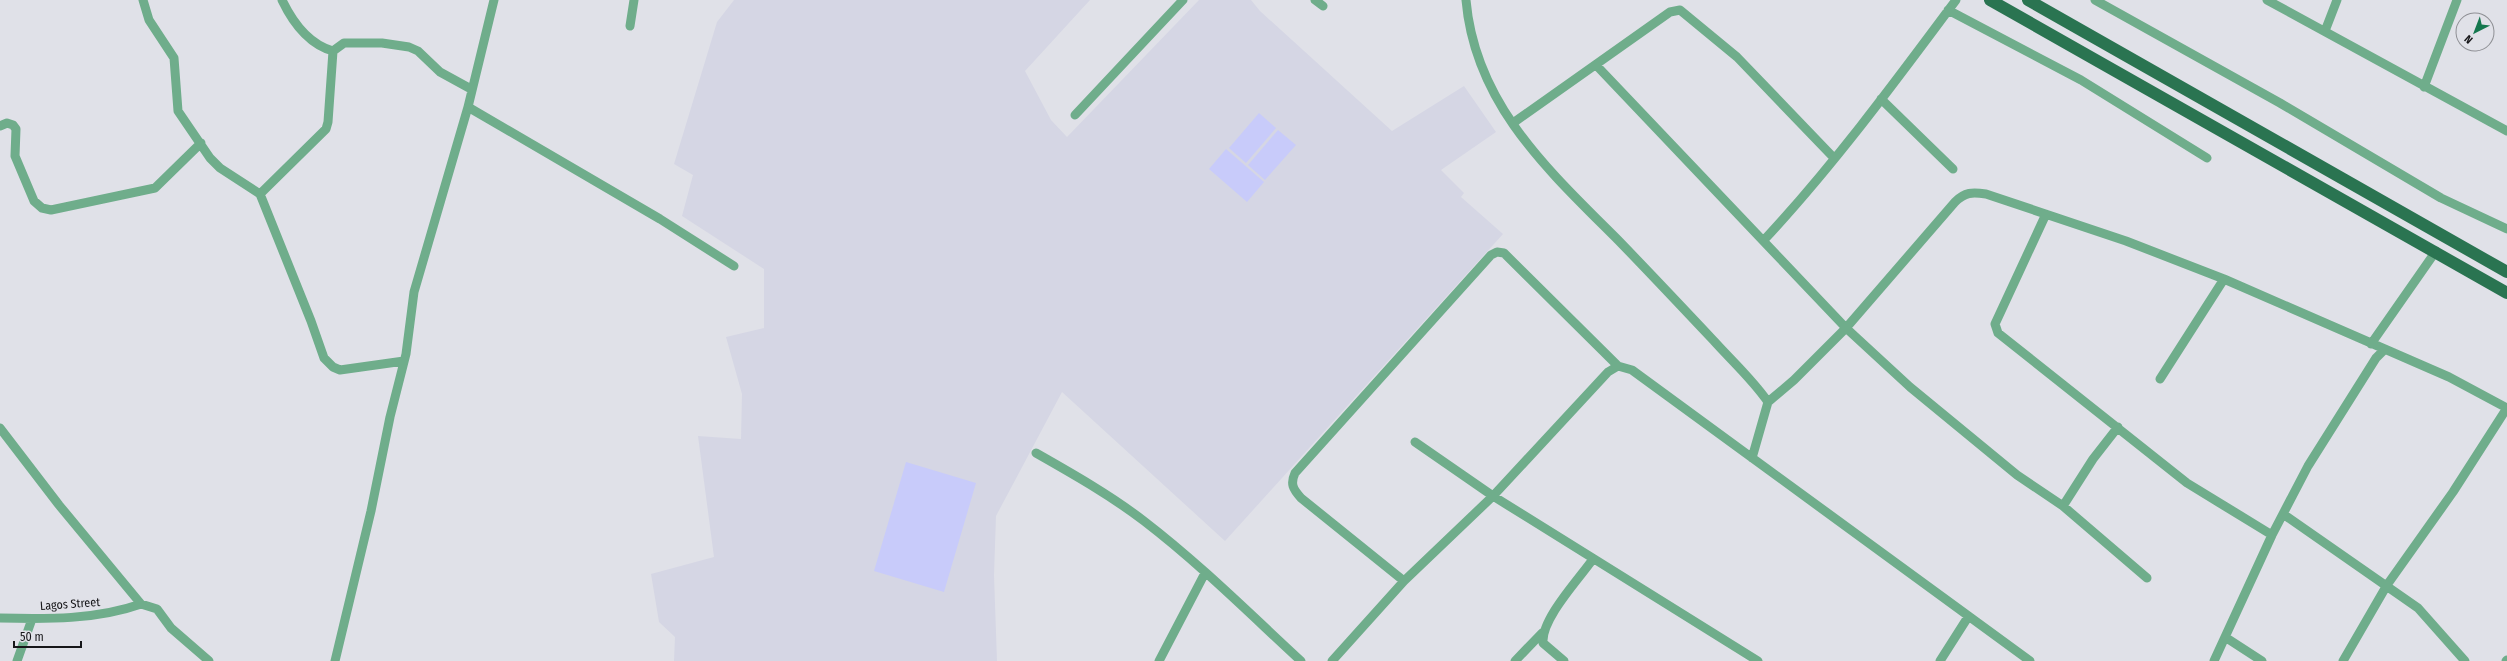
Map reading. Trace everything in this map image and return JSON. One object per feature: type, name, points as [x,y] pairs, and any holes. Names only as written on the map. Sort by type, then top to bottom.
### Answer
[{"type":"main road","points":[[1990,0],[2436,251],[2507,293]]},
{"type":"main road","points":[[2028,0],[2507,272]]},
{"type":"street","points":[[143,0],[149,20],[174,58],[178,111],[210,158],[220,168],[260,194],[311,321],[324,358],[333,368],[340,370],[404,361]]},
{"type":"street","points":[[282,0],[291,19],[311,40],[323,48],[333,51]]},
{"type":"street","points":[[335,661],[371,511],[404,361],[414,292],[468,107],[471,89],[494,0]]},
{"type":"street","points":[[630,26],[634,0]]},
{"type":"street","points":[[1076,114],[1184,0]]},
{"type":"street","points":[[1315,0],[1323,6]]},
{"type":"street","points":[[1466,0],[1473,42],[1480,68],[1513,123],[1558,180],[1656,279],[1752,382],[1768,402]]},
{"type":"street","points":[[1764,240],[1798,203],[1834,158],[1956,0]]},
{"type":"street","points":[[2094,0],[2240,80],[2441,198],[2507,230]]},
{"type":"street","points":[[2267,0],[2507,131]]},
{"type":"street","points":[[2325,31],[2337,0]]},
{"type":"street","points":[[2424,87],[2457,0]]},
{"type":"street","points":[[1513,123],[1670,12],[1680,10],[1737,57],[1834,158]]},
{"type":"street","points":[[1948,10],[2081,80],[2207,158]]},
{"type":"street","points":[[260,194],[326,129],[333,51],[344,43],[382,43],[409,47],[418,51],[440,72],[471,89]]},
{"type":"street","points":[[1596,65],[1846,328],[1910,387],[2016,475],[2063,506],[2147,578]]},
{"type":"street","points":[[1881,99],[1953,169]]},
{"type":"street","points":[[468,107],[660,219],[734,266]]},
{"type":"street","points":[[0,126],[7,123],[13,125],[16,129],[15,156],[34,201],[42,208],[51,210],[155,188],[201,143]]},
{"type":"street","points":[[1752,458],[1768,402],[1794,380],[1846,328],[1963,194],[1971,192],[1986,194],[2126,241],[2224,279],[2449,378],[2507,408],[2453,492],[2387,585],[2343,661]]},
{"type":"street","points":[[2046,214],[1995,324],[1998,333],[2187,483],[2272,535]]},
{"type":"street","points":[[2371,344],[2436,251]]},
{"type":"street","points":[[1404,581],[1301,498],[1293,489],[1291,481],[1306,462],[1491,255],[1497,252],[1504,253],[1618,366],[1632,370],[2030,661]]},
{"type":"street","points":[[2160,379],[2224,279]]},
{"type":"street","points":[[2214,661],[2272,535],[2308,466],[2376,358],[2384,350]]},
{"type":"street","points":[[1332,661],[1404,581],[1493,496],[1608,372],[1618,366]]},
{"type":"street","points":[[2063,506],[2092,459],[2118,427]]},
{"type":"street","points":[[0,428],[59,505],[141,604],[157,609],[171,628],[209,661]]},
{"type":"street","points":[[1415,442],[1493,496],[1758,661]]},
{"type":"street","points":[[1036,453],[1091,484],[1162,536],[1206,573],[1301,661]]},
{"type":"street","points":[[2283,514],[2418,608],[2465,661]]},
{"type":"street","points":[[1515,661],[1542,633],[1552,616],[1593,559]]},
{"type":"street","points":[[1159,661],[1206,573]]},
{"type":"street","name":"Lagos Street","points":[[0,618],[32,619],[116,613],[141,604]]},
{"type":"street","points":[[1940,661],[1968,617]]},
{"type":"street","points":[[17,661],[32,619]]},
{"type":"street","points":[[1542,633],[1543,643],[1564,661]]},
{"type":"street","points":[[2225,637],[2262,661]]},
{"type":"shaded area","points":[[734,0],[1090,0],[1025,71],[1051,120],[1067,137],[1199,0],[1251,0],[1260,11],[1392,131],[1464,86],[1496,132],[1441,170],[1464,193],[1461,197],[1503,234],[1225,541],[1062,392],[996,516],[994,575],[997,661],[674,661],[675,637],[659,622],[651,574],[714,557],[698,436],[741,439],[742,394],[726,337],[764,328],[764,269],[682,216],[693,175],[674,164],[717,22]]},
{"type":"shaded area","points":[[1259,113],[1276,128],[1246,163],[1229,148]]},
{"type":"shaded area","points":[[1278,130],[1296,145],[1265,180],[1248,165]]},
{"type":"shaded area","points":[[1226,149],[1264,182],[1247,202],[1209,169]]},
{"type":"shaded area","points":[[906,462],[976,483],[944,592],[874,571]]}]
